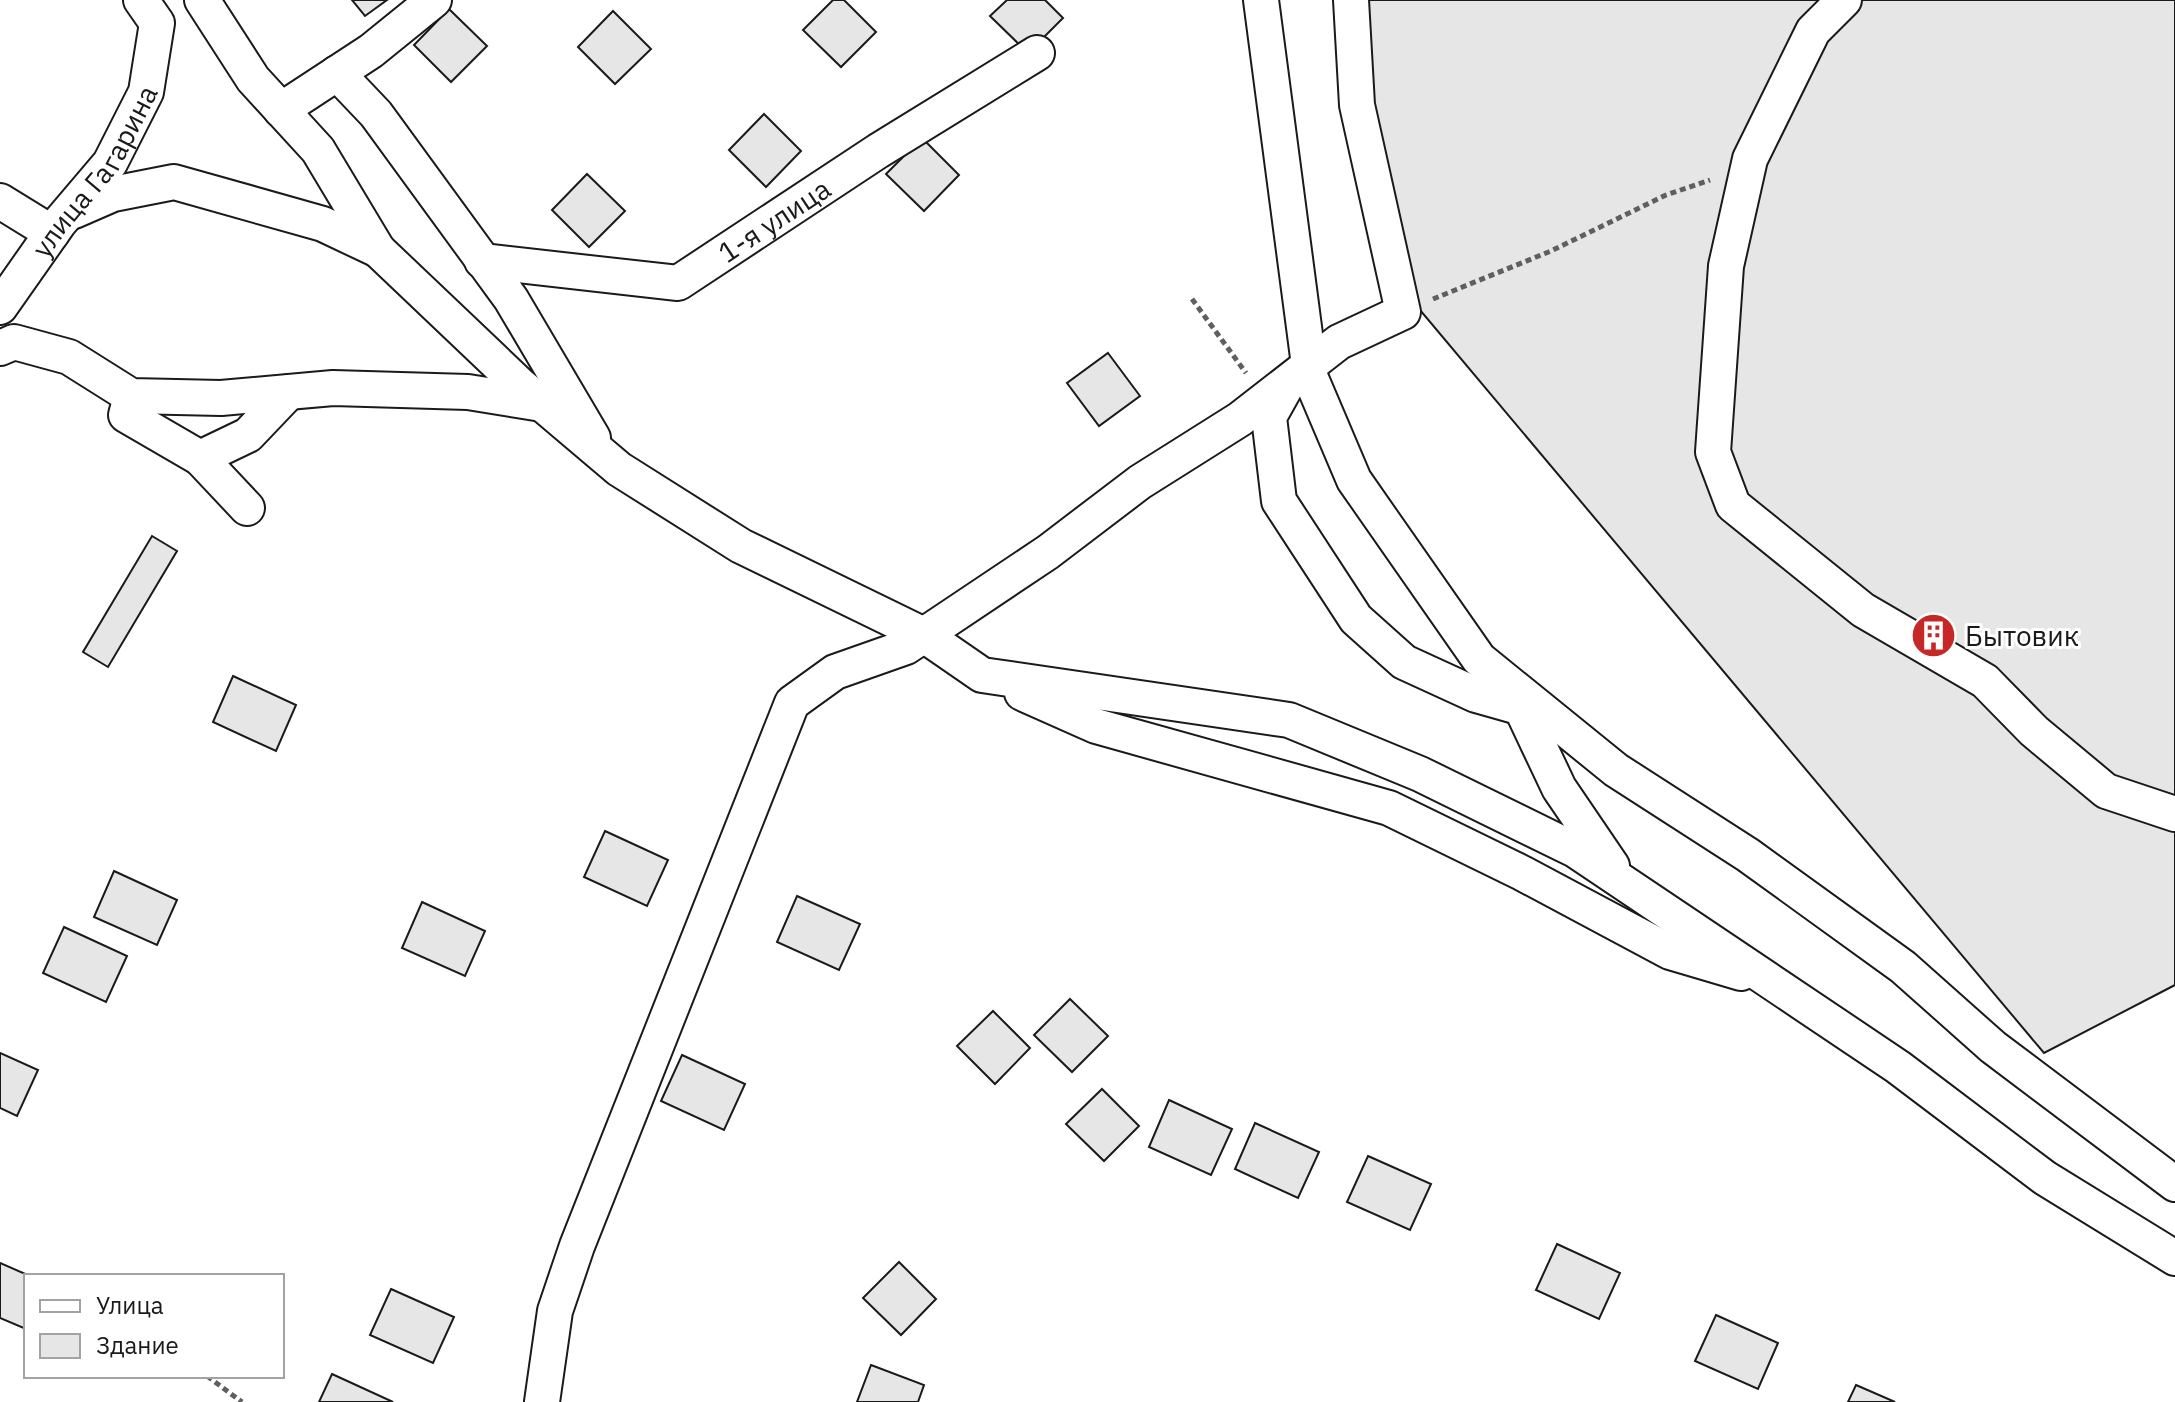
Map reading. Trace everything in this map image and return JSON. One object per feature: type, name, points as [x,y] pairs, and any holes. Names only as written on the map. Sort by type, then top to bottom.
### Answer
[{"type":"street","points":[[202,0],[253,79],[318,150],[378,250],[542,404],[603,456],[741,546],[924,635],[982,675],[1096,726],[1389,808],[1522,873],[1670,952],[1770,981]]},
{"type":"street","points":[[281,110],[371,51],[434,0]]},
{"type":"street","points":[[1261,0],[1293,378],[1354,480],[1479,659],[1515,695],[1616,770],[1748,855],[1903,967],[1993,1047],[2175,1184]]},
{"type":"street","points":[[542,1402],[555,1311],[577,1246],[792,703],[835,672],[906,647],[1048,552],[1140,482],[1293,378],[1339,342],[1403,312],[1357,105],[1351,0]]},
{"type":"street","points":[[1844,0],[1813,31],[1748,168],[1726,266],[1713,452],[1733,505],[1863,610],[1985,681],[2034,731],[2106,791],[2175,814]]},
{"type":"street","name":"улица Гагарина","points":[[0,307],[59,224],[110,163],[146,92],[149,12]]},
{"type":"street","name":"1-я улица","points":[[482,261],[678,283],[878,151],[1037,53]]},
{"type":"street","points":[[337,73],[376,114],[548,356],[603,456]]},
{"type":"street","points":[[0,201],[59,224],[113,194],[174,182],[323,224],[378,250]]},
{"type":"street","points":[[0,348],[14,342],[69,357],[131,396],[221,398],[333,388],[468,392],[542,404]]},
{"type":"street","points":[[1293,378],[1269,417],[1279,501],[1356,619],[1404,662],[1476,695],[1515,695]]},
{"type":"street","points":[[200,458],[248,435],[289,392]]},
{"type":"street","points":[[131,396],[126,415],[200,458],[247,508]]},
{"type":"street","points":[[982,675],[1289,720],[1462,795],[1575,850],[1898,1067],[2045,1178],[2175,1258]]},
{"type":"street","points":[[1515,695],[1559,788],[1624,882]]},
{"type":"path","points":[[1403,312],[1551,251],[1666,195],[1748,168]]},
{"type":"path","points":[[1192,299],[1293,378]]},
{"type":"path","points":[[210,1378],[242,1402]]},
{"type":"building","points":[[352,0],[387,0],[365,16]]},
{"type":"building","points":[[833,0],[844,0],[876,32],[841,67],[803,30]]},
{"type":"building","points":[[1007,0],[1045,0],[1063,18],[1028,53],[990,16]]},
{"type":"building","name":"Бытовик","points":[[1350,0],[2175,0],[2175,985],[2044,1053],[1399,285]]},
{"type":"building","points":[[449,9],[487,46],[451,82],[414,45]]},
{"type":"building","points":[[613,11],[651,49],[615,84],[578,47]]},
{"type":"building","points":[[764,114],[801,151],[766,187],[729,150]]},
{"type":"building","points":[[922,138],[959,175],[924,211],[886,174]]},
{"type":"building","points":[[587,174],[625,211],[589,247],[552,210]]},
{"type":"building","points":[[1108,353],[1140,396],[1099,426],[1067,383]]},
{"type":"building","points":[[152,536],[177,551],[108,667],[83,652]]},
{"type":"building","points":[[233,676],[296,705],[276,751],[213,722]]},
{"type":"building","points":[[605,831],[668,860],[647,906],[584,877]]},
{"type":"building","points":[[114,871],[177,900],[157,945],[94,917]]},
{"type":"building","points":[[797,896],[860,924],[839,970],[777,942]]},
{"type":"building","points":[[422,902],[485,931],[465,976],[402,948]]},
{"type":"building","points":[[64,927],[127,956],[106,1002],[43,973]]},
{"type":"building","points":[[1070,999],[1108,1036],[1072,1072],[1034,1035]]},
{"type":"building","points":[[993,1011],[1030,1048],[995,1084],[957,1046]]},
{"type":"building","points":[[0,1053],[38,1070],[17,1116],[0,1108]]},
{"type":"building","points":[[682,1055],[745,1084],[724,1130],[661,1101]]},
{"type":"building","points":[[1102,1089],[1139,1126],[1104,1161],[1066,1124]]},
{"type":"building","points":[[1169,1100],[1232,1129],[1211,1175],[1149,1147]]},
{"type":"building","points":[[1255,1123],[1319,1152],[1298,1198],[1235,1169]]},
{"type":"building","points":[[1368,1156],[1431,1184],[1410,1230],[1347,1202]]},
{"type":"building","points":[[1557,1244],[1620,1273],[1599,1319],[1536,1290]]},
{"type":"building","points":[[899,1262],[936,1299],[901,1335],[863,1298]]},
{"type":"building","points":[[0,1263],[25,1274],[24,1328],[0,1318]]},
{"type":"building","points":[[391,1289],[454,1317],[433,1363],[370,1335]]},
{"type":"building","points":[[1716,1315],[1778,1343],[1758,1389],[1695,1361]]},
{"type":"building","points":[[871,1365],[924,1385],[918,1402],[857,1402]]},
{"type":"building","points":[[332,1374],[393,1402],[319,1402]]},
{"type":"building","points":[[1856,1385],[1895,1402],[1848,1402]]},
{"type":"place","name":"Бытовик","points":[[1934,635]]}]
